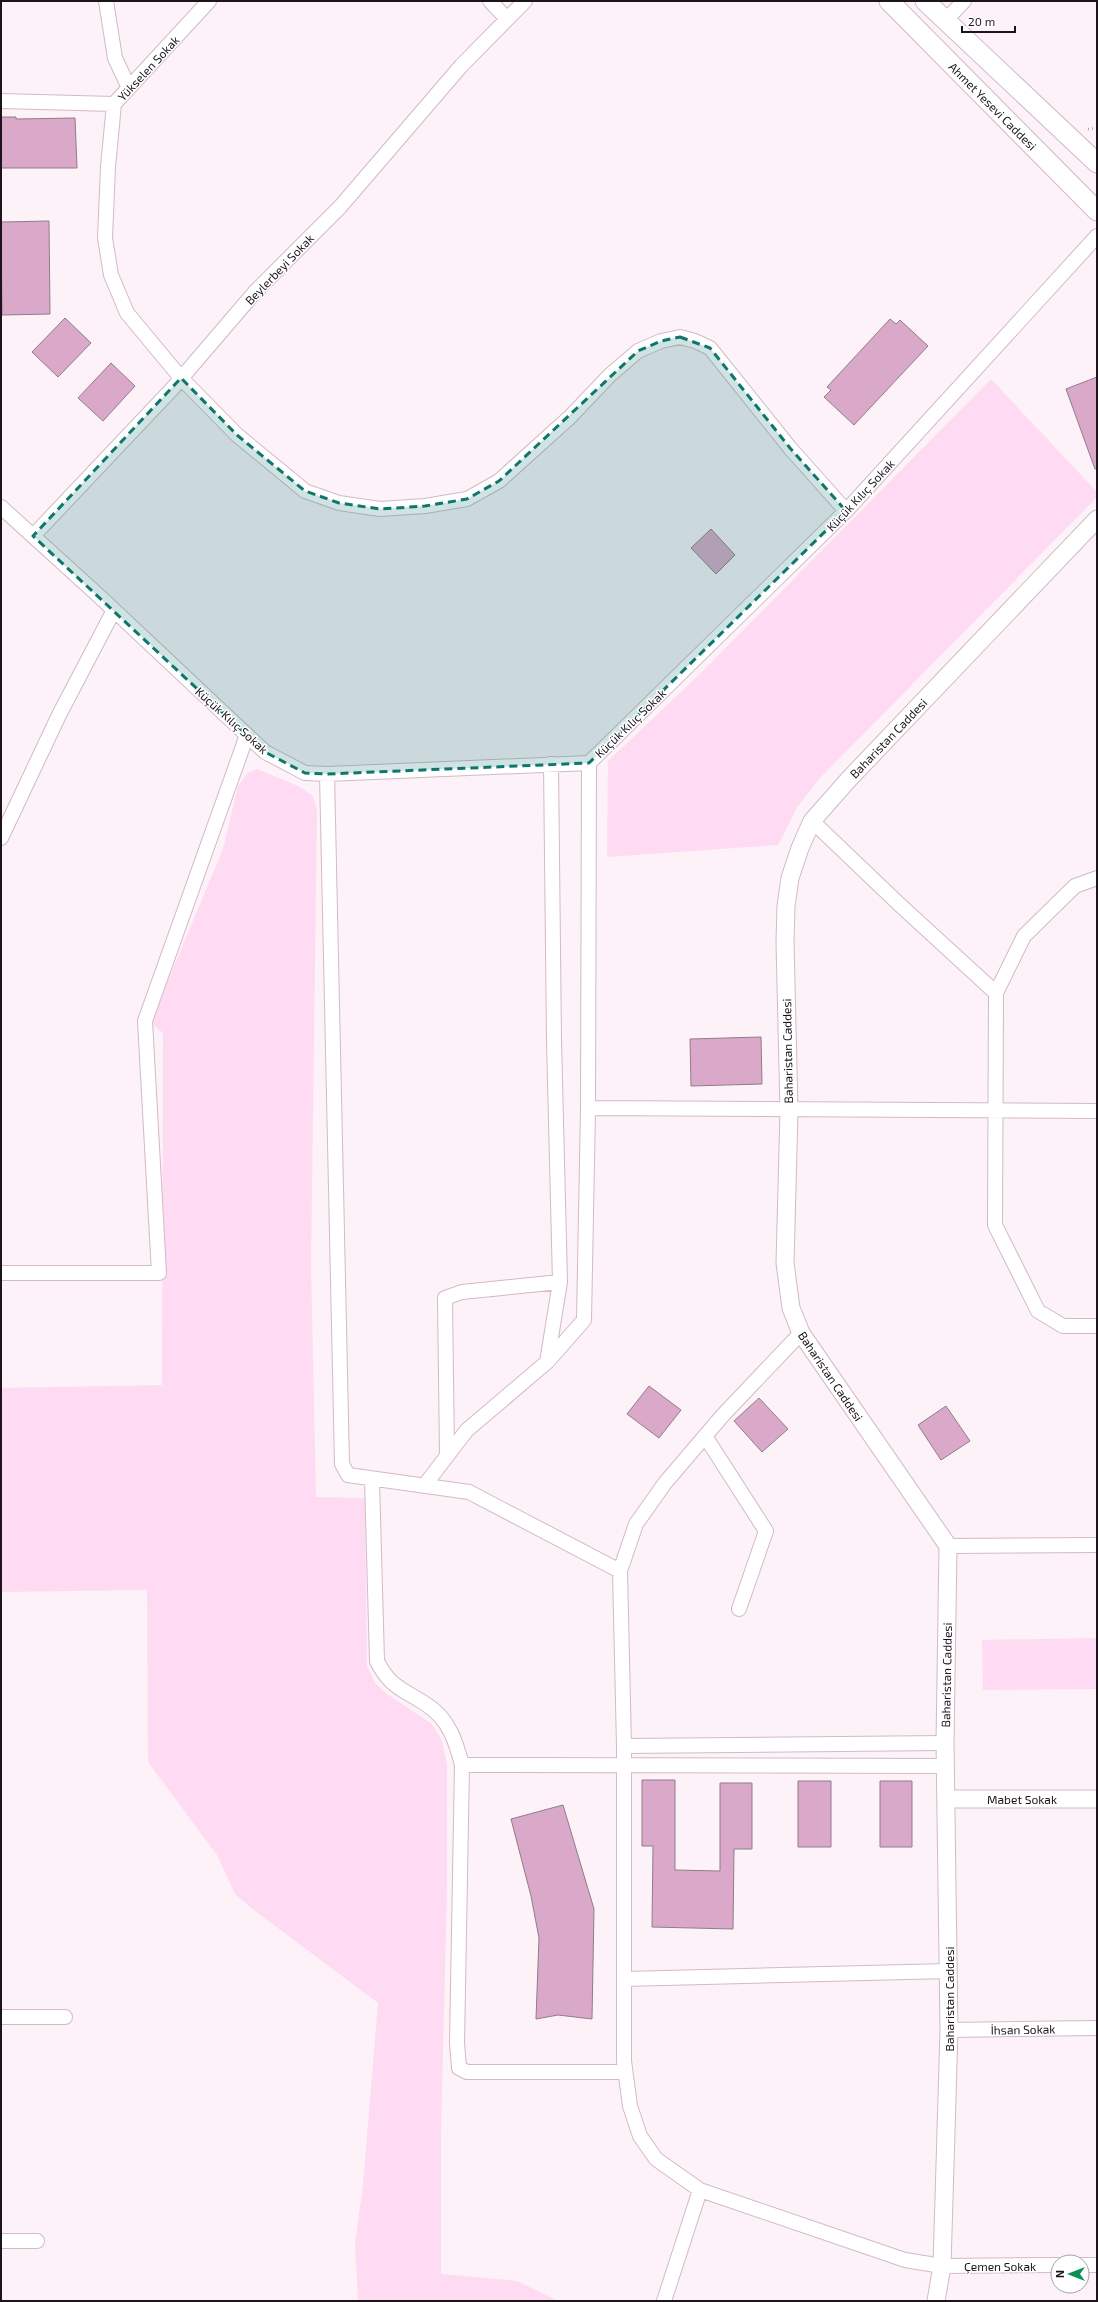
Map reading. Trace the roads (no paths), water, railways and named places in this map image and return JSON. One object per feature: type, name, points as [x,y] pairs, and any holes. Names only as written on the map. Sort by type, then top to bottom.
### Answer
[{"type":"main road","name":"Ahmet Yesevi Caddesi","points":[[889,1],[1097,211]]},
{"type":"main road","points":[[925,1],[1097,163]]},
{"type":"street","points":[[106,1],[115,58],[129,88]]},
{"type":"street","name":"Yükselen Sokak","points":[[1,101],[114,104],[209,1]]},
{"type":"street","points":[[490,1],[507,19]]},
{"type":"street","name":"Beylerbeyi Sokak","points":[[33,536],[181,378],[255,292],[340,207],[461,66],[525,1]]},
{"type":"street","points":[[945,21],[964,1]]},
{"type":"street","points":[[114,104],[108,167],[105,238],[111,275],[127,313],[181,378],[238,434],[305,491],[339,502],[380,510],[424,506],[468,499],[499,481],[570,417],[610,375],[638,351],[661,341],[680,337],[695,341],[710,348],[790,448],[846,511]]},
{"type":"street","name":"Küçük Kılıç Sokak","points":[[1,507],[114,610],[265,752],[305,773],[328,774],[589,763],[846,511],[1097,236]]},
{"type":"street","name":"Baharistan Caddesi","points":[[936,2301],[942,2266],[949,2030],[945,1743],[948,1546],[801,1333],[791,1308],[785,1263],[789,1110],[784,941],[786,906],[790,878],[800,848],[812,821],[849,779],[1097,519]]},
{"type":"street","points":[[1,838],[59,715],[114,610]]},
{"type":"street","points":[[1,1274],[159,1273],[145,1021],[247,735]]},
{"type":"street","points":[[424,1486],[467,1430],[547,1362],[584,1320],[588,1108],[589,763]]},
{"type":"street","points":[[547,1362],[560,1282],[554,1040],[551,764]]},
{"type":"street","points":[[328,774],[342,1464],[348,1476],[469,1492],[620,1571],[636,1524],[664,1483],[705,1436],[801,1333]]},
{"type":"street","points":[[812,821],[900,905],[996,993]]},
{"type":"street","points":[[1097,878],[1075,886],[1024,936],[996,993],[997,1111],[995,1225],[1038,1311],[1063,1326],[1097,1326]]},
{"type":"street","points":[[588,1108],[1097,1111]]},
{"type":"street","points":[[447,1456],[445,1298],[462,1292],[560,1282]]},
{"type":"street","points":[[705,1436],[766,1531],[739,1609]]},
{"type":"street","points":[[372,1480],[378,1661],[382,1672],[393,1685],[429,1706],[446,1724],[454,1736],[462,1765],[457,2043],[459,2068],[467,2072],[625,2072]]},
{"type":"street","points":[[948,1546],[1097,1545]]},
{"type":"street","name":"Çemen Sokak","points":[[620,1571],[624,1746],[625,2072],[630,2106],[640,2136],[656,2159],[700,2190],[905,2260],[942,2266],[1050,2265]]},
{"type":"street","points":[[624,1746],[945,1743]]},
{"type":"street","points":[[462,1765],[624,1764],[946,1766]]},
{"type":"street","name":"Mabet Sokak","points":[[946,1799],[1097,1799]]},
{"type":"street","points":[[624,1979],[949,1971]]},
{"type":"street","points":[[1,2017],[65,2017]]},
{"type":"street","name":"İhsan Sokak","points":[[949,2030],[1097,2028]]},
{"type":"street","points":[[664,2301],[700,2190]]},
{"type":"street","points":[[1,2241],[37,2241]]}]
